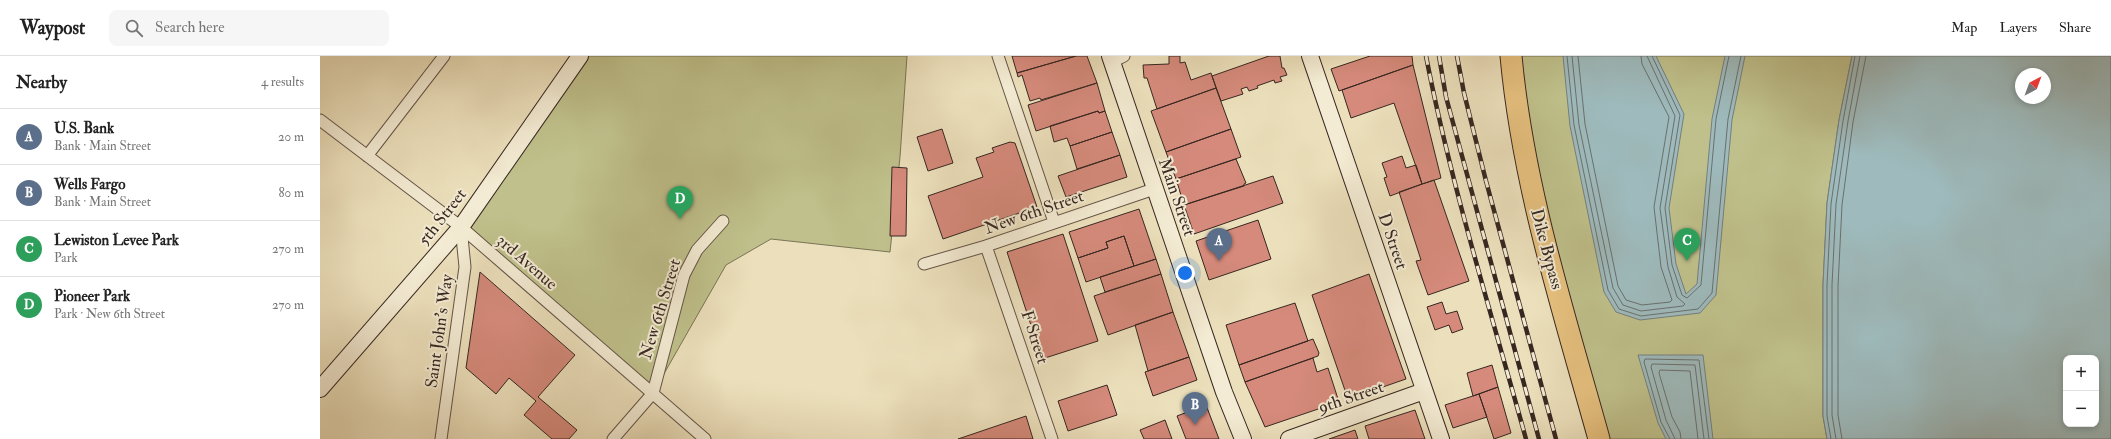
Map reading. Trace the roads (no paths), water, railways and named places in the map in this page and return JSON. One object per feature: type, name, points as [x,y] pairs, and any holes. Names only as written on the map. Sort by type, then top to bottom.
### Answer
[{"type":"highway","name":"Dike Bypass","points":[[1511,56],[1518,119],[1540,223],[1599,439]]},
{"type":"main road","name":"5th Street","points":[[320,390],[461,227],[580,56]]},
{"type":"main road","name":"D Street","points":[[1310,56],[1441,439]]},
{"type":"main road","name":"Main Street","points":[[1115,58],[1154,189],[1224,392],[1243,439]]},
{"type":"main road","name":"9th Street","points":[[1290,439],[1424,391]]},
{"type":"street","points":[[368,156],[444,56]]},
{"type":"street","points":[[998,56],[1054,222]]},
{"type":"street","name":"3rd Avenue","points":[[320,120],[461,227],[705,439]]},
{"type":"street","name":"New 6th Street","points":[[924,264],[986,246],[1154,189]]},
{"type":"street","name":"New 6th Street","points":[[653,393],[684,275],[697,250],[723,221]]},
{"type":"street","name":"Saint John's Way","points":[[441,439],[465,266],[461,227]]},
{"type":"street","name":"F Street","points":[[986,246],[1052,439]]},
{"type":"street","points":[[613,439],[653,393]]},
{"type":"water","points":[[1563,56],[1656,56],[1684,114],[1669,208],[1676,264],[1686,294],[1697,284],[1712,119],[1725,56],[1745,56],[1732,120],[1716,295],[1700,313],[1640,320],[1616,312],[1604,292],[1570,126]]},
{"type":"water","points":[[1852,56],[2111,56],[2111,439],[1827,439],[1823,416],[1823,285],[1827,203],[1839,120]]},
{"type":"water","points":[[1638,355],[1703,355],[1713,439],[1666,439],[1658,423]]},
{"type":"railway","points":[[1426,56],[1459,200],[1526,439]]},
{"type":"railway","points":[[1439,56],[1446,97],[1539,439]]},
{"type":"railway","points":[[1457,56],[1464,93],[1486,181],[1556,439]]},
{"type":"place","name":"Pioneer Park","points":[[680,219]]},
{"type":"place","name":"U.S. Bank","points":[[1219,261]]},
{"type":"place","name":"Lewiston Levee Park","points":[[1687,261]]},
{"type":"place","name":"Wells Fargo","points":[[1195,425]]}]
